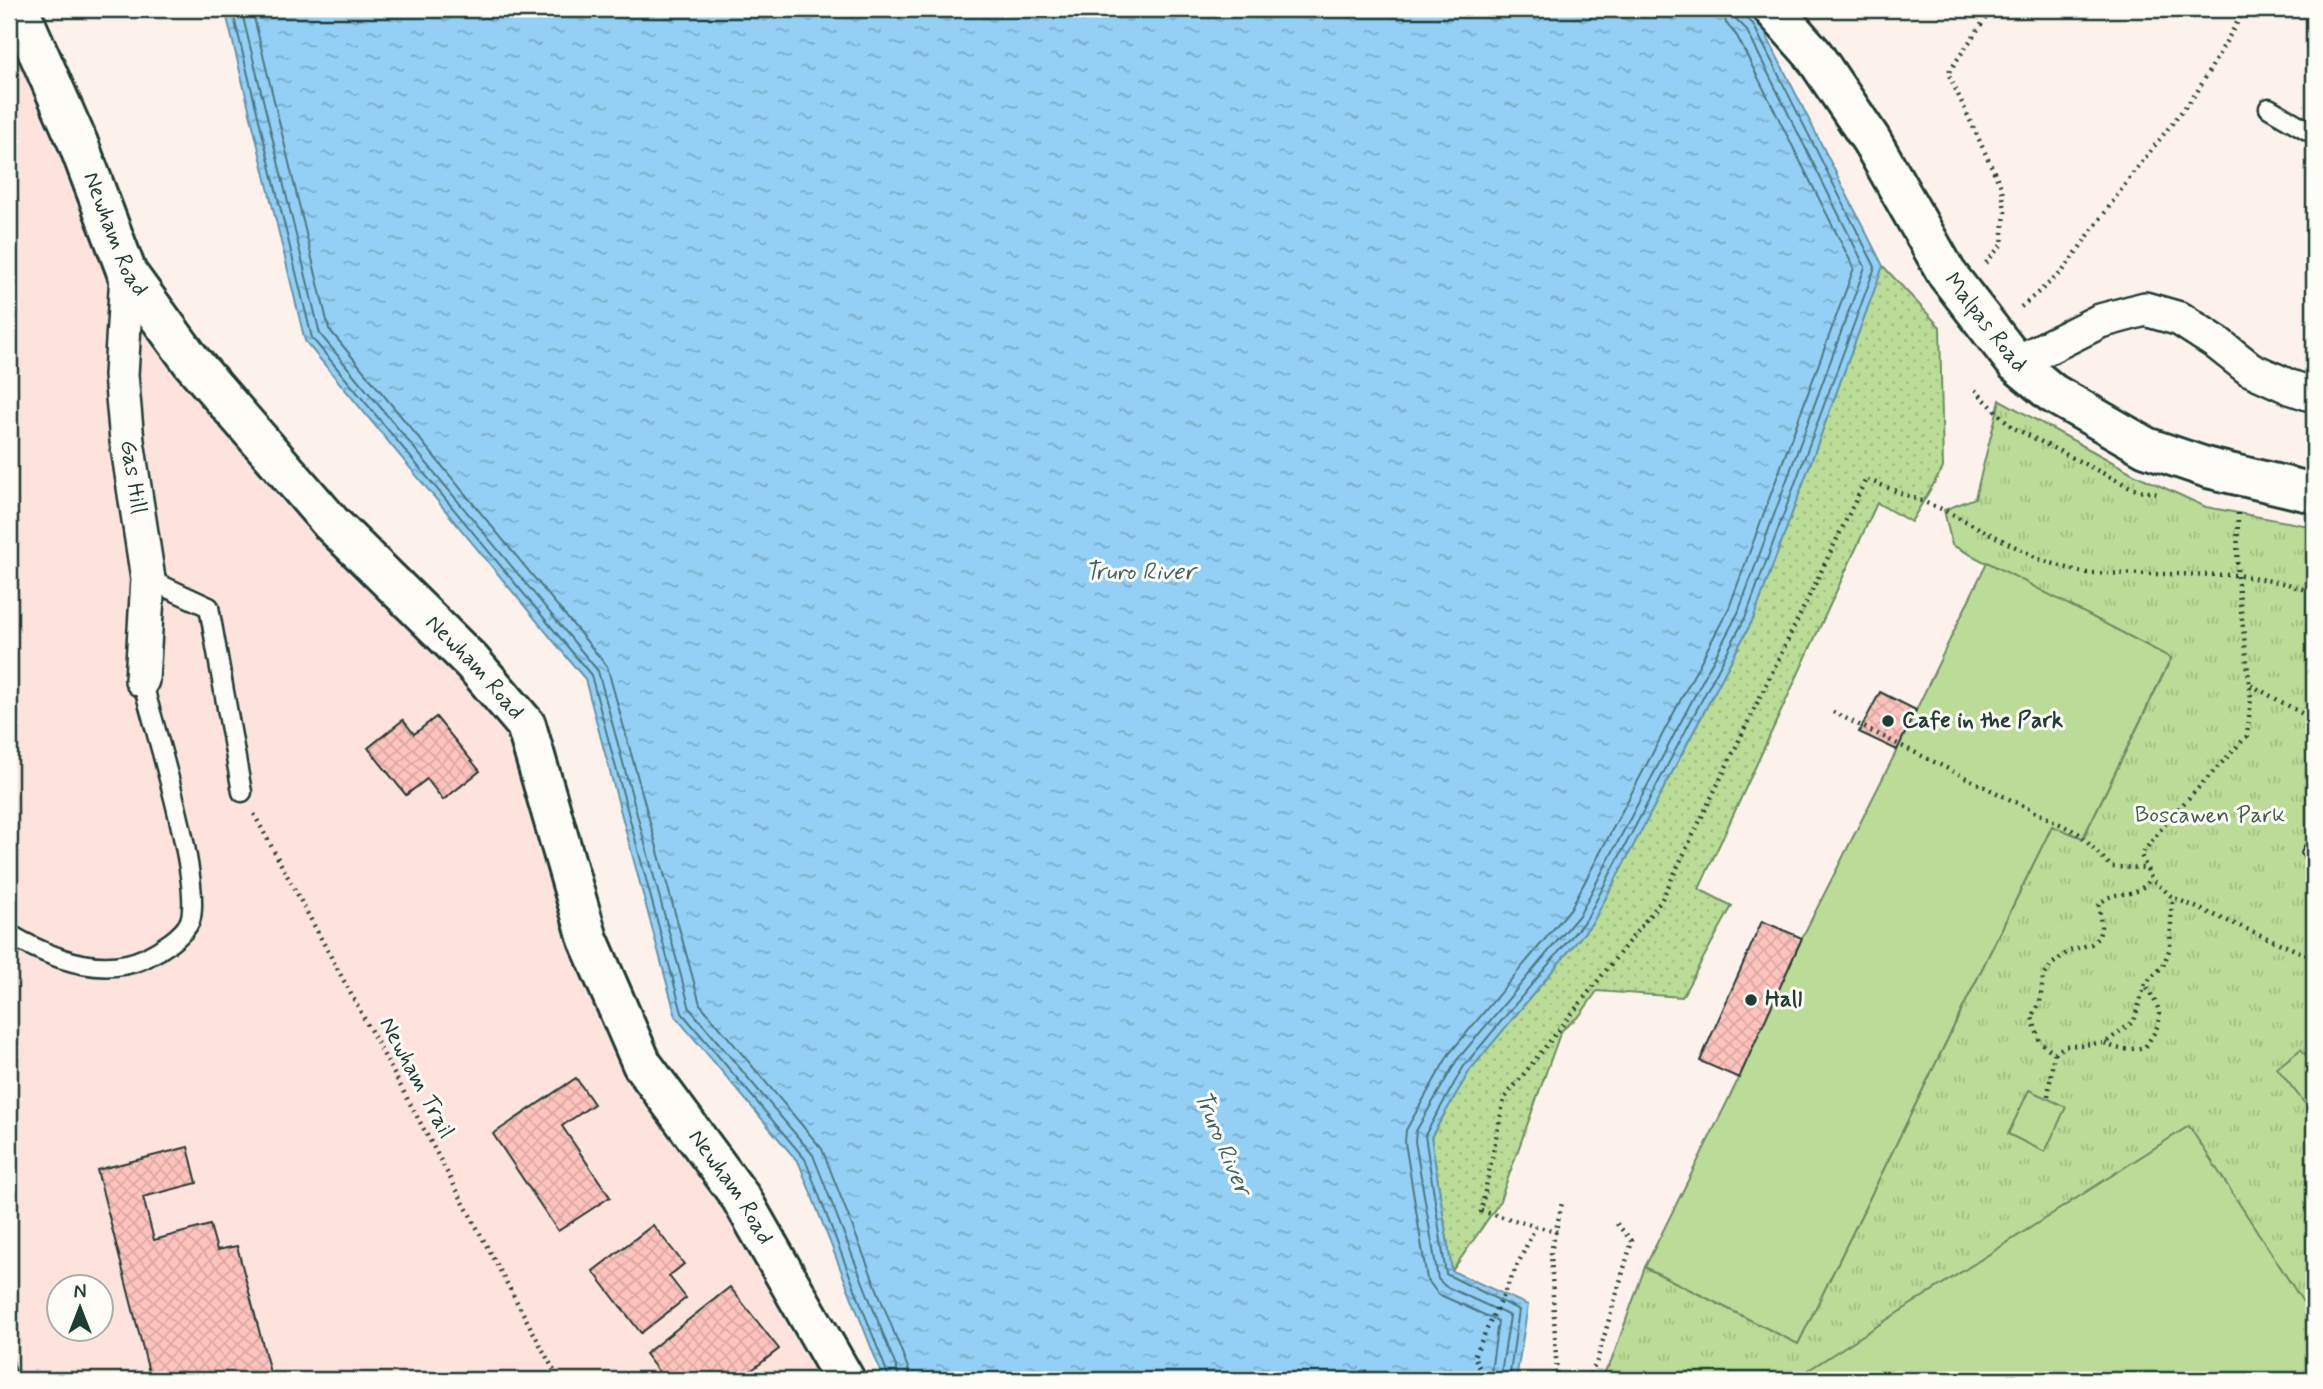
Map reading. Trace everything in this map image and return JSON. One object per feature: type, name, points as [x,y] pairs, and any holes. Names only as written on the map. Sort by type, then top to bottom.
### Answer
[{"type":"street","name":"Newham Road","points":[[19,9],[78,143],[127,273],[192,362],[331,523],[472,662],[526,725],[588,939],[642,1064],[741,1198],[845,1380]]},
{"type":"street","name":"Malpas Road","points":[[1773,9],[1813,54],[1871,140],[1947,274],[2016,363],[2052,393],[2146,447],[2208,468],[2314,493]]},
{"type":"street","name":"Gas Hill","points":[[127,273],[121,375],[127,441],[148,579],[142,680]]},
{"type":"street","points":[[2016,363],[2100,321],[2146,309],[2180,319],[2250,369],[2314,395]]},
{"type":"lane","points":[[2269,108],[2314,134]]},
{"type":"lane","points":[[148,579],[209,607],[242,792]]},
{"type":"lane","points":[[9,934],[71,963],[128,966],[165,948],[190,922],[190,875],[142,680]]},
{"type":"path","points":[[1960,293],[2002,244],[2005,212],[2002,189],[1948,73],[1992,9]]},
{"type":"path","points":[[1991,332],[2062,272],[2134,172],[2197,92],[2245,9]]},
{"type":"path","points":[[1557,1232],[1481,1210],[1504,1099],[1661,901],[1866,479],[1944,509],[2042,560],[2084,573],[2237,575],[2288,584],[2314,593]]},
{"type":"path","points":[[2238,513],[2237,575],[2251,698],[2248,736],[2168,820],[2141,855],[2151,878],[2172,897],[2314,958]]},
{"type":"path","points":[[2250,685],[2314,720]]},
{"type":"path","points":[[1833,712],[2078,833],[2112,867],[2147,868]]},
{"type":"path","name":"Newham Trail","points":[[242,792],[559,1380]]},
{"type":"path","points":[[2054,1053],[2040,1042],[2032,1017],[2040,1002],[2043,978],[2051,965],[2069,951],[2091,944],[2099,937],[2099,905],[2106,897],[2138,892],[2144,889],[2151,878]]},
{"type":"path","points":[[2054,1053],[2066,1046],[2105,1043],[2134,1021],[2145,984],[2163,966],[2170,948],[2172,897]]},
{"type":"path","points":[[2105,1043],[2113,1048],[2132,1050],[2145,1047],[2156,1031],[2161,1017],[2157,1002],[2145,984]]},
{"type":"path","points":[[2048,1096],[2054,1053]]},
{"type":"path","points":[[1557,1380],[1551,1252],[1562,1203]]},
{"type":"path","points":[[1586,1380],[1595,1364],[1632,1241],[1616,1223]]},
{"type":"path","points":[[1485,1380],[1474,1356],[1536,1226]]},
{"type":"shaded area","points":[[9,9],[127,273],[526,725],[588,939],[845,1380],[9,1380]]},
{"type":"green space","points":[[1883,266],[1940,327],[1943,468],[1911,522],[1877,503],[1699,889],[1732,906],[1682,997],[1597,991],[1580,1015],[1561,1031],[1499,1203],[1452,1271],[1431,1137],[1470,1070],[1593,922],[1753,619]]},
{"type":"green space","name":"Boscawen Park","points":[[2000,400],[2134,474],[2206,507],[2314,527],[2314,1380],[1599,1380],[1611,1362],[1645,1267],[1798,1344],[2052,826],[2083,838],[2171,659],[1952,545],[1944,510],[1975,498]]},
{"type":"green space","points":[[1987,562],[2171,658],[2083,838],[2052,826],[1798,1344],[1645,1267],[1739,1078],[1802,938],[1897,750]]},
{"type":"green space","points":[[2301,1049],[2314,1066],[2314,1115],[2277,1068]]},
{"type":"green space","points":[[2029,1090],[2066,1107],[2045,1152],[2008,1134]]},
{"type":"green space","points":[[2189,1126],[2314,1319],[2314,1380],[1793,1380]]},
{"type":"water","name":"Truro River","points":[[225,9],[1747,9],[1758,19],[1883,266],[1753,619],[1593,922],[1470,1070],[1431,1137],[1452,1271],[1528,1305],[1516,1380],[884,1380],[799,1163],[676,1017],[585,679],[305,341]]},
{"type":"building","name":"Cafe in the Park","points":[[1880,692],[1916,710],[1897,750],[1859,732]]},
{"type":"building","points":[[436,717],[480,771],[443,800],[427,779],[406,795],[368,748],[403,720],[414,734]]},
{"type":"building","points":[[2305,844],[2314,845],[2314,866],[2305,862],[2301,853]]},
{"type":"building","name":"Hall","points":[[1762,921],[1802,938],[1739,1078],[1700,1061]]},
{"type":"building","points":[[576,1078],[594,1104],[562,1126],[610,1197],[558,1231],[493,1134]]},
{"type":"building","points":[[188,1147],[197,1183],[143,1197],[154,1240],[210,1225],[217,1250],[237,1246],[272,1380],[151,1380],[97,1170]]},
{"type":"building","points":[[653,1225],[684,1264],[669,1276],[686,1298],[641,1333],[593,1271]]},
{"type":"building","points":[[730,1287],[779,1349],[739,1380],[665,1380],[645,1354]]},
{"type":"building","points":[[9,1345],[18,1380],[9,1380]]},
{"type":"place","name":"Cafe in the Park","points":[[1888,721]]},
{"type":"place","name":"Hall","points":[[1751,1000]]}]
